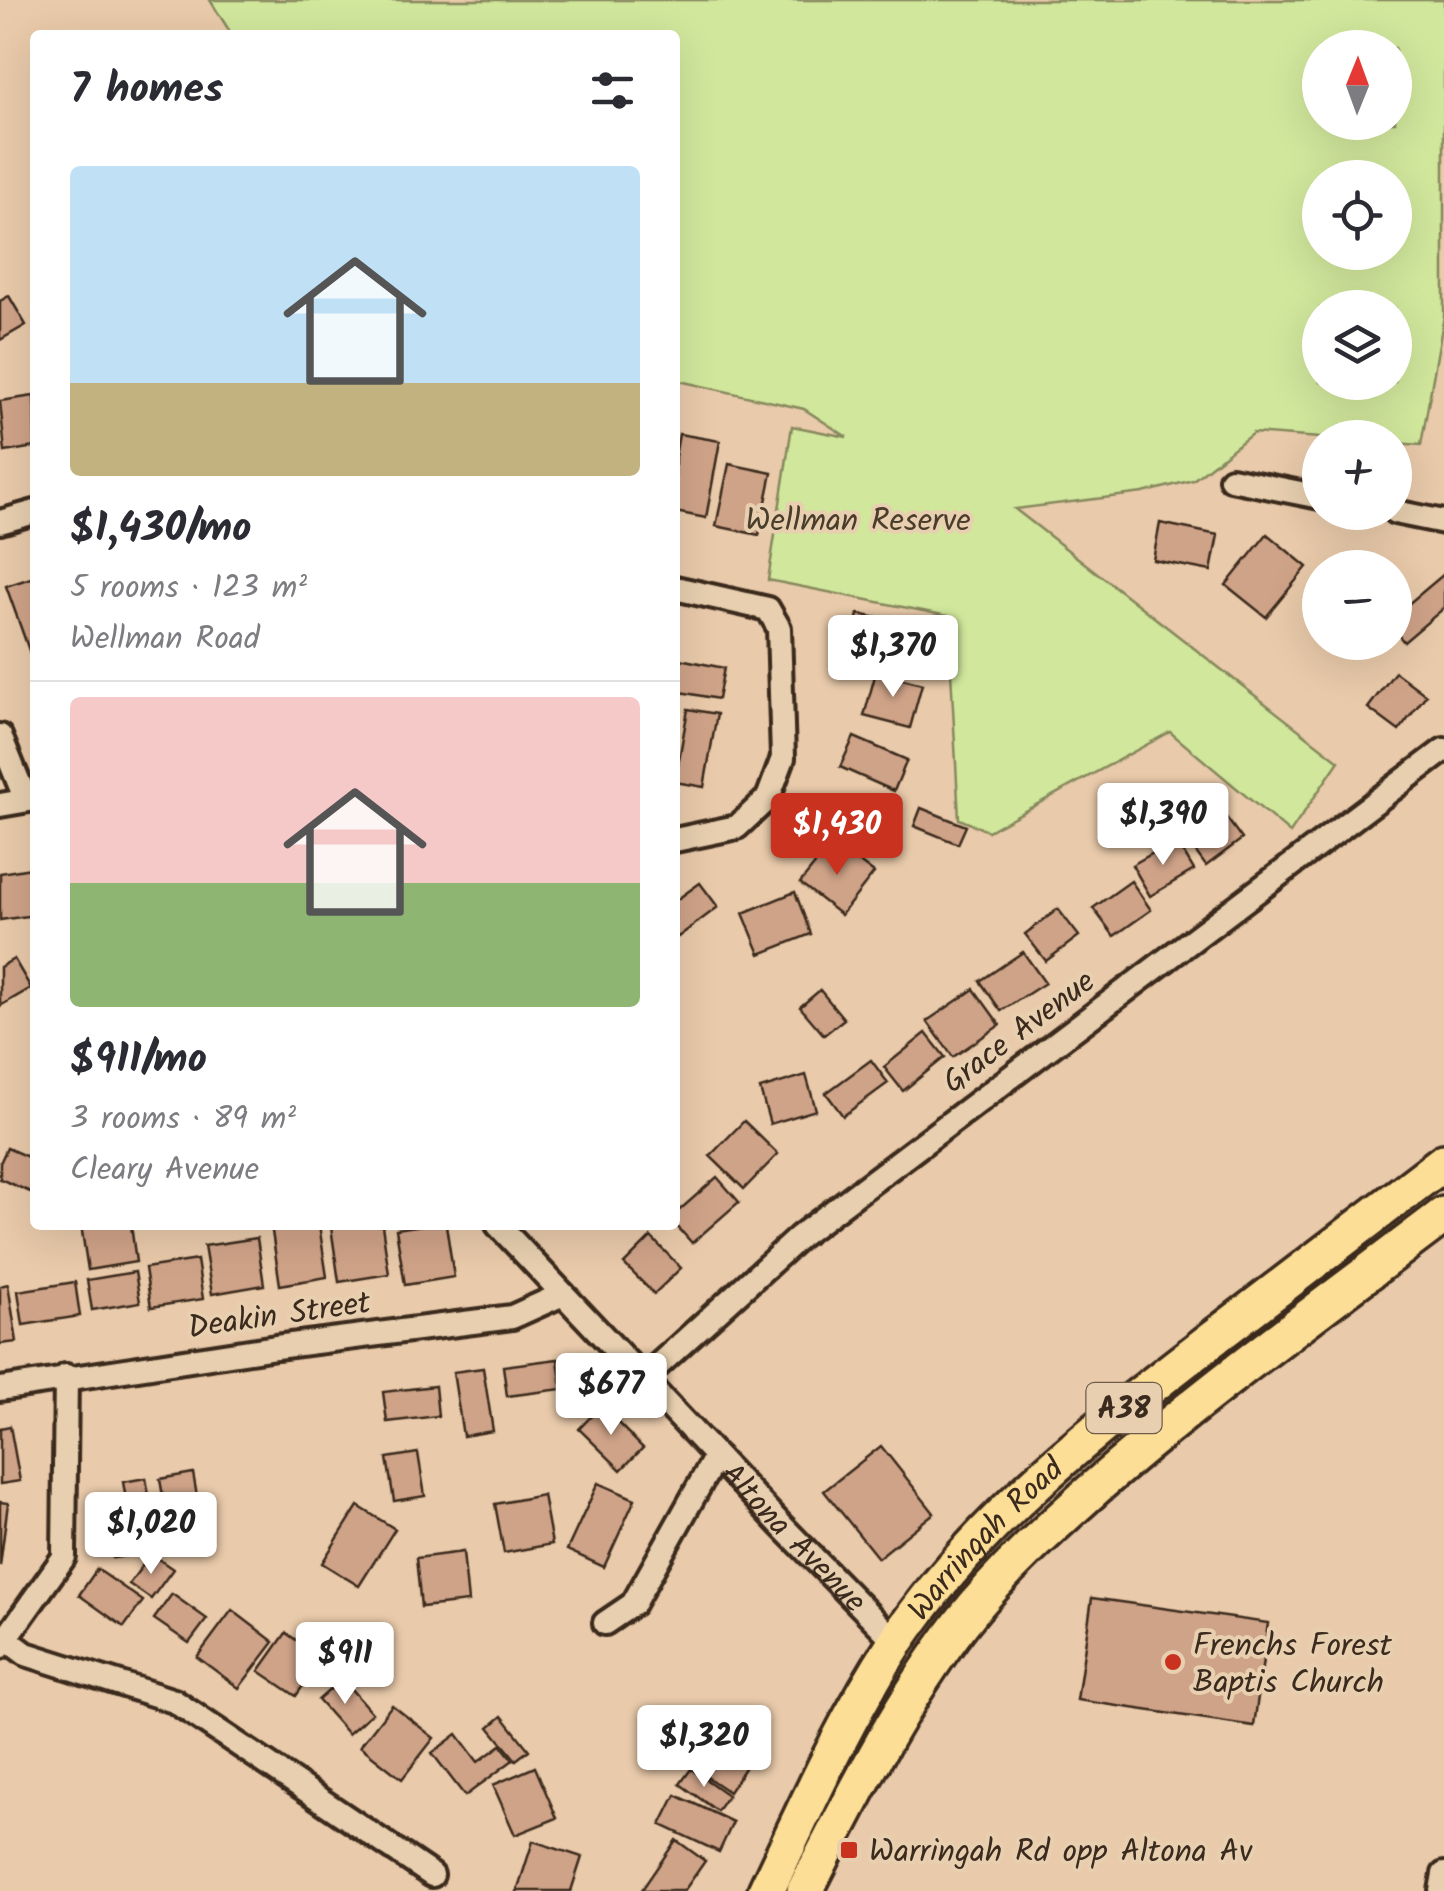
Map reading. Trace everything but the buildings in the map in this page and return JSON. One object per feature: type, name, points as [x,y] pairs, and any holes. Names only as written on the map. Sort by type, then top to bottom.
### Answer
[{"type":"highway","name":"Warringah Road","points":[[766,1891],[856,1710],[896,1642],[972,1548],[1040,1478],[1160,1379],[1444,1162]]},
{"type":"highway","name":"Warringah Road","points":[[805,1891],[856,1789],[924,1677],[962,1622],[1003,1574],[1080,1501],[1180,1416],[1444,1215]]},
{"type":"highway","name":"Altona Avenue","points":[[896,1642],[924,1677]]},
{"type":"street","points":[[1230,479],[1302,493]]},
{"type":"street","points":[[0,522],[30,513]]},
{"type":"street","points":[[1412,515],[1444,522]]},
{"type":"street","points":[[680,589],[768,609],[779,628],[782,758],[768,798],[736,827],[680,839]]},
{"type":"street","points":[[0,736],[30,800],[0,805]]},
{"type":"street","name":"Grace Avenue","points":[[644,1379],[799,1237],[1444,750]]},
{"type":"street","name":"Altona Avenue","points":[[503,1230],[896,1642]]},
{"type":"street","name":"Deakin Street","points":[[0,1388],[512,1317],[563,1294]]},
{"type":"street","points":[[66,1376],[64,1557],[3,1643],[26,1654],[174,1701],[432,1875]]},
{"type":"street","points":[[604,1622],[633,1604],[716,1456]]},
{"type":"street","points":[[1441,1891],[1444,1874]]},
{"type":"green space","name":"Wellman Reserve","points":[[210,0],[1444,0],[1444,316],[1421,445],[1412,444],[1412,420],[1302,420],[1302,437],[1253,433],[1193,480],[1143,493],[1015,509],[1339,761],[1290,833],[1170,732],[988,831],[959,819],[948,616],[768,580],[792,426],[847,437],[804,409],[680,381],[680,30],[229,30]]},
{"type":"place","name":"Frenchs Forest Baptis Church","points":[[1173,1662]]},
{"type":"place","name":"Warringah Rd opp Altona Av","points":[[849,1850]]}]
